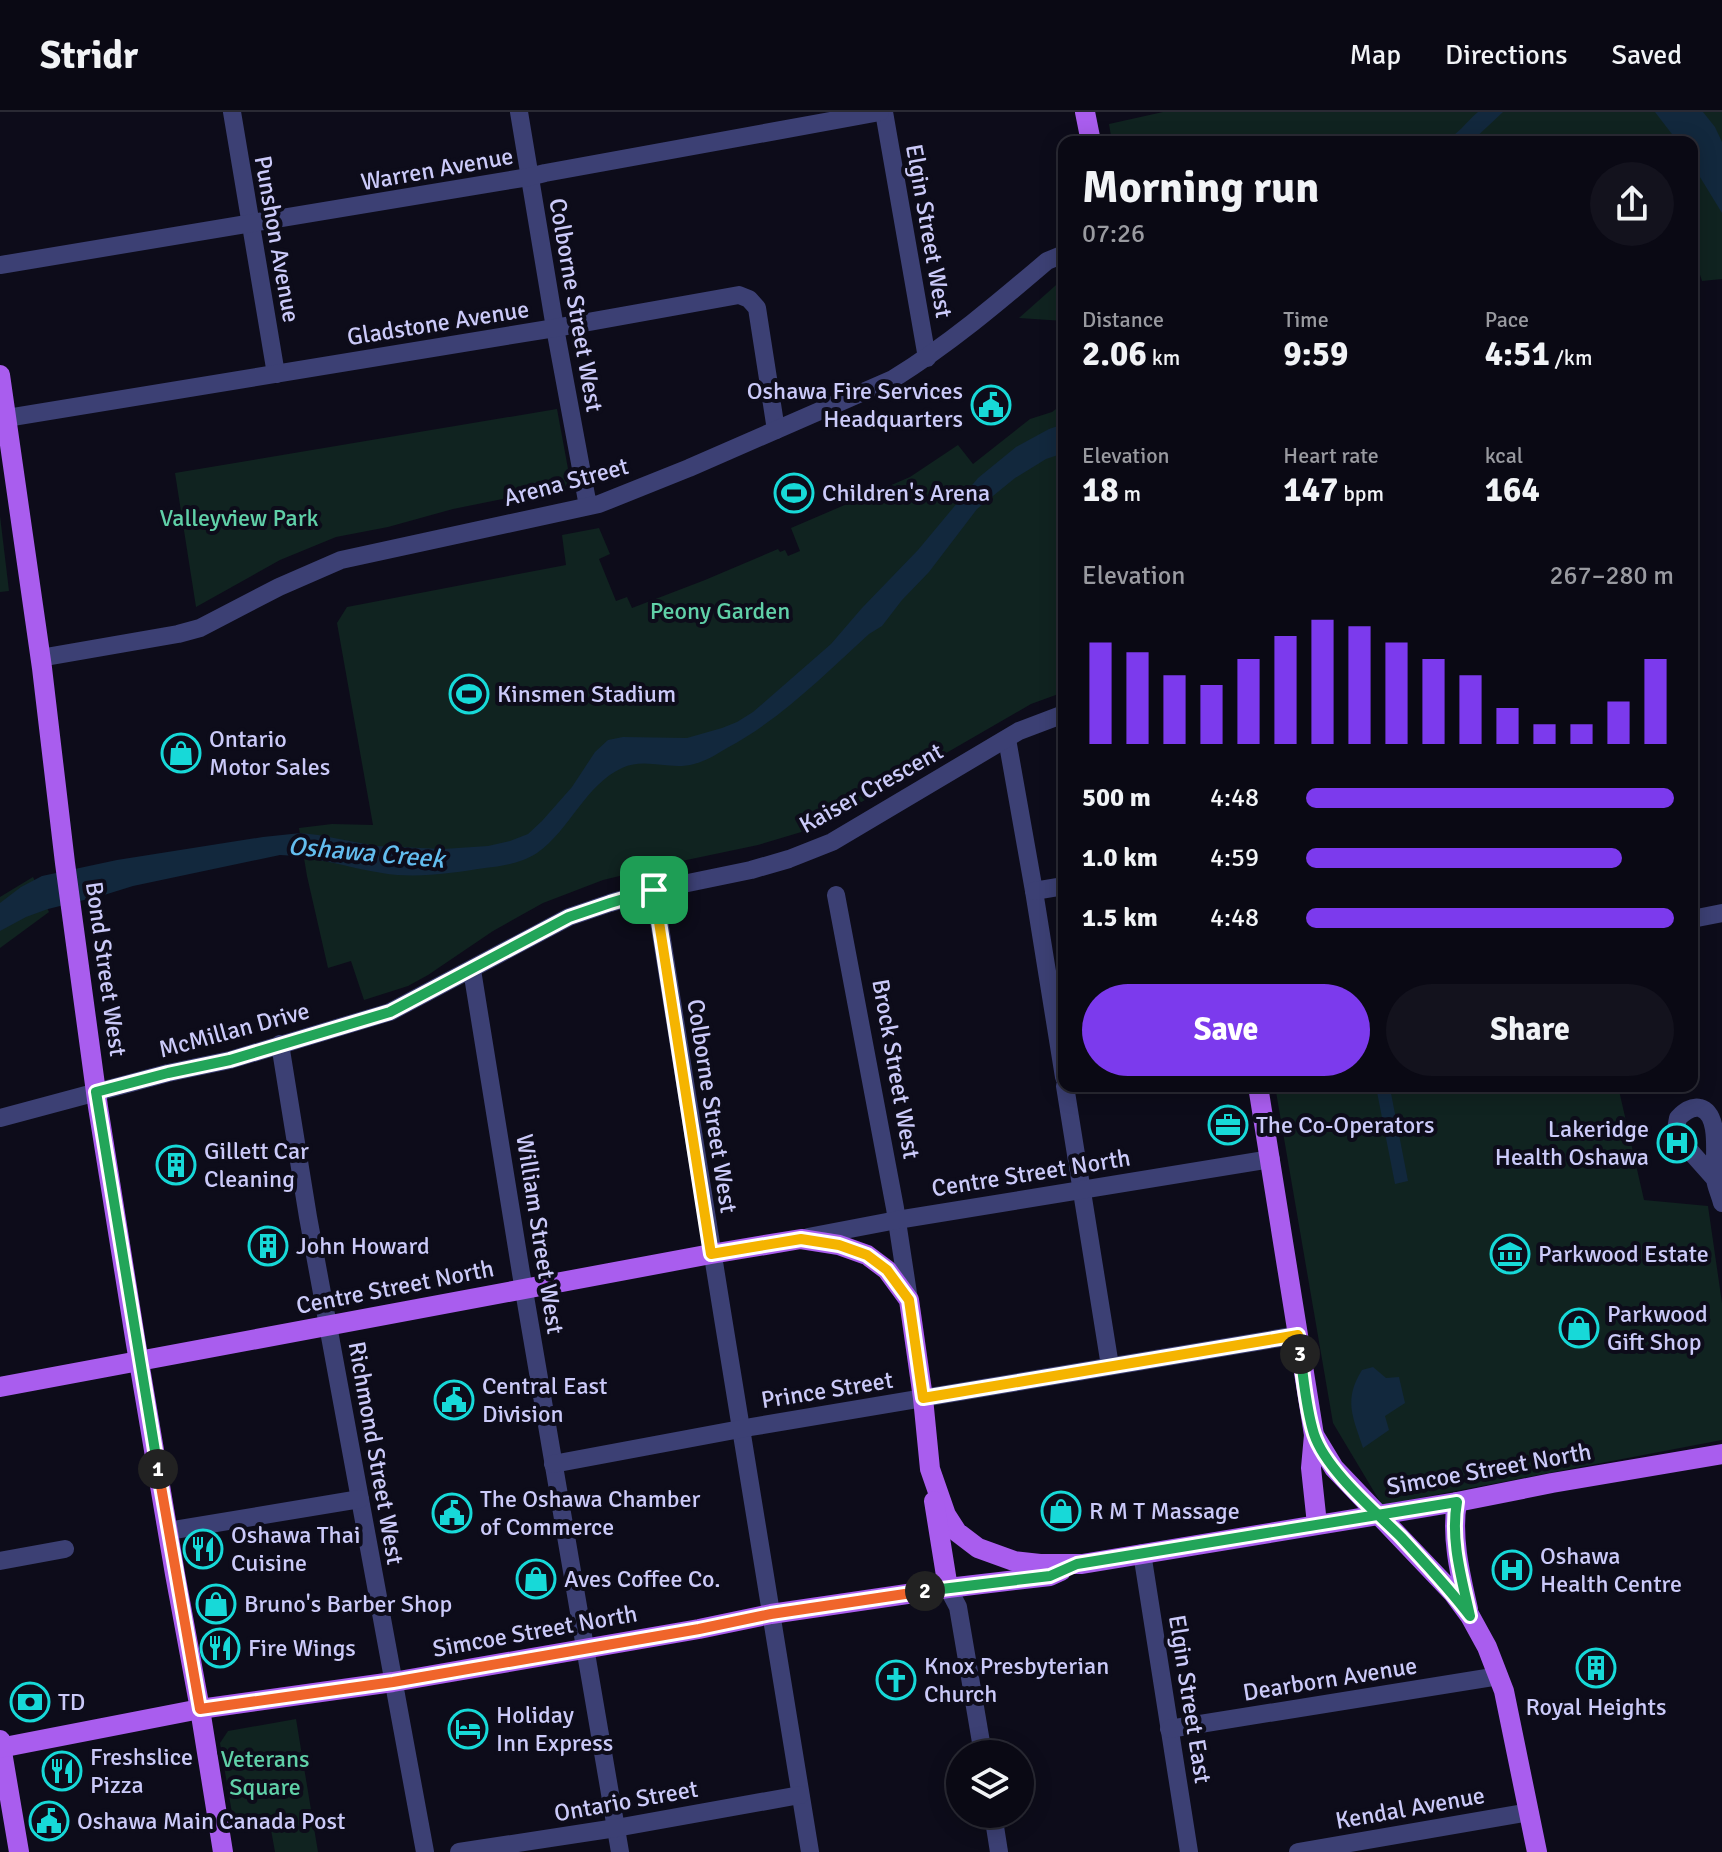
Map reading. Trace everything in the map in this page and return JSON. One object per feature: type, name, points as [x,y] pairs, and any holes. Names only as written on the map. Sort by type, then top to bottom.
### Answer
[{"type":"main road","points":[[1085,112],[1090,136]]},
{"type":"main road","name":"Bond Street West","points":[[0,375],[96,1092],[223,1852]]},
{"type":"main road","points":[[1259,1092],[1314,1435],[1311,1468],[1317,1524]]},
{"type":"main road","name":"Centre Street North","points":[[0,1387],[801,1239],[839,1245],[867,1255]]},
{"type":"main road","name":"Brock Street West","points":[[867,1255],[887,1270],[909,1300],[930,1469],[946,1515],[957,1532],[978,1548]]},
{"type":"main road","points":[[1314,1435],[1334,1468],[1453,1593],[1487,1647],[1504,1691],[1537,1852]]},
{"type":"main road","name":"Simcoe Street North","points":[[978,1548],[1014,1561],[1077,1564],[1457,1502],[1722,1454]]},
{"type":"main road","points":[[930,1469],[948,1588]]},
{"type":"main road","points":[[1457,1502],[1454,1530],[1470,1616]]},
{"type":"main road","name":"Simcoe Street North","points":[[0,1745],[200,1709],[393,1682],[771,1614],[1050,1576],[1077,1564]]},
{"type":"main road","points":[[0,1745],[19,1852]]},
{"type":"street","name":"Punshon Avenue","points":[[232,112],[276,374]]},
{"type":"street","name":"Colborne Street West","points":[[519,112],[588,506]]},
{"type":"street","name":"Warren Avenue","points":[[0,265],[529,177],[882,112]]},
{"type":"street","name":"Elgin Street West","points":[[882,112],[927,358]]},
{"type":"street","name":"Arena Street","points":[[40,658],[200,628],[279,587],[341,560],[588,506],[626,494],[893,379],[927,358],[1047,261],[1058,256]]},
{"type":"street","name":"Gladstone Avenue","points":[[4,418],[739,295],[749,299],[757,308],[776,430]]},
{"type":"street","name":"Kaiser Crescent","points":[[472,970],[569,917],[654,890],[751,870],[832,842],[1019,731],[1058,716]]},
{"type":"street","points":[[1007,739],[1058,1040]]},
{"type":"street","points":[[1034,891],[1058,887]]},
{"type":"street","name":"Colborne Street West","points":[[654,890],[810,1852]]},
{"type":"street","name":"Brock Street West","points":[[836,895],[909,1300]]},
{"type":"street","points":[[1698,918],[1722,913]]},
{"type":"street","name":"McMillan Drive","points":[[0,1118],[168,1073],[230,1060],[390,1012],[472,970]]},
{"type":"street","name":"William Street West","points":[[472,970],[620,1852]]},
{"type":"street","name":"Richmond Street West","points":[[280,1044],[308,1217],[425,1852]]},
{"type":"street","points":[[1066,1092],[1110,1366]]},
{"type":"street","name":"Centre Street North","points":[[801,1239],[897,1220],[1271,1159]]},
{"type":"street","points":[[1715,1179],[1722,1203]]},
{"type":"street","name":"Prince Street","points":[[553,1464],[741,1429],[1298,1335]]},
{"type":"street","points":[[168,1531],[360,1499]]},
{"type":"street","points":[[0,1561],[65,1549]]},
{"type":"street","name":"Elgin Street East","points":[[1142,1553],[1189,1852]]},
{"type":"street","points":[[948,1588],[958,1607],[981,1740]]},
{"type":"street","name":"Dearborn Avenue","points":[[1169,1729],[1499,1676]]},
{"type":"street","name":"Ontario Street","points":[[459,1852],[800,1795]]},
{"type":"street","name":"Kendal Avenue","points":[[1298,1852],[1529,1812]]},
{"type":"street","points":[[995,1828],[999,1852]]},
{"type":"green space","points":[[1163,112],[1722,112],[1722,279],[1702,281],[1698,269],[1698,136],[1111,136],[1109,124]]},
{"type":"green space","points":[[1058,283],[1058,321],[1019,318]]},
{"type":"green space","name":"Peony Garden","points":[[1058,408],[1058,694],[1031,704],[808,830],[758,845],[603,880],[543,903],[408,986],[364,1000],[351,961],[328,968],[299,828],[332,824],[373,825],[337,623],[347,607],[566,565],[562,535],[599,528],[610,554],[599,559],[616,601],[627,597],[632,608],[778,549],[780,552],[785,550],[788,556],[800,551],[791,528],[910,477],[958,445],[973,464],[1030,419]]},
{"type":"green space","name":"Valleyview Park","points":[[557,409],[571,485],[336,537],[280,560],[196,607],[175,473]]},
{"type":"green space","points":[[0,516],[9,591],[0,592]]},
{"type":"green space","points":[[33,877],[49,912],[0,948],[0,897]]},
{"type":"green space","name":"Parkwood Estate","points":[[1276,1092],[1619,1092],[1644,1200],[1708,1206],[1722,1303],[1722,1440],[1382,1505],[1333,1423]]},
{"type":"green space","name":"Veterans Square","points":[[296,1719],[318,1852],[275,1852],[268,1813],[233,1819],[220,1743],[228,1731]]},
{"type":"water","points":[[1478,112],[1503,112],[1477,136],[1452,136]]},
{"type":"water","points":[[1655,112],[1703,112],[1715,127],[1722,142],[1722,213],[1698,174],[1698,136],[1673,136]]},
{"type":"water","name":"Oshawa Creek","points":[[1058,426],[1058,455],[1015,478],[977,509],[929,572],[882,626],[784,710],[747,736],[698,763],[685,766],[640,764],[622,768],[598,785],[549,843],[531,856],[498,866],[408,875],[280,855],[133,886],[48,909],[0,931],[0,903],[21,887],[42,876],[117,860],[301,833],[376,846],[443,849],[488,846],[528,834],[572,787],[595,752],[608,740],[623,737],[687,738],[722,728],[753,712],[831,644],[918,550],[978,478],[1016,447]]},
{"type":"water","points":[[1377,1092],[1391,1092],[1408,1181],[1395,1184]]},
{"type":"water","points":[[1373,1367],[1386,1378],[1399,1377],[1405,1403],[1385,1416],[1389,1430],[1363,1448],[1353,1418],[1351,1400],[1362,1370]]},
{"type":"place","name":"Oshawa Fire Services Headquarters","points":[[991,405]]},
{"type":"place","name":"Children's Arena","points":[[794,493]]},
{"type":"place","name":"Kinsmen Stadium","points":[[469,694]]},
{"type":"place","name":"Ontario Motor Sales","points":[[181,753]]},
{"type":"place","name":"The Co-Operators","points":[[1228,1125]]},
{"type":"place","name":"Lakeridge Health Oshawa","points":[[1677,1143]]},
{"type":"place","name":"Gillett Car Cleaning","points":[[176,1165]]},
{"type":"place","name":"John Howard","points":[[268,1246]]},
{"type":"place","name":"Parkwood Estate","points":[[1510,1254]]},
{"type":"place","name":"Parkwood Gift Shop","points":[[1579,1328]]},
{"type":"place","name":"Central East Division","points":[[454,1400]]},
{"type":"place","name":"R M T Massage","points":[[1061,1511]]},
{"type":"place","name":"The Oshawa Chamber of Commerce","points":[[452,1513]]},
{"type":"place","name":"Oshawa Thai Cuisine","points":[[203,1549]]},
{"type":"place","name":"Oshawa Health Centre","points":[[1512,1570]]},
{"type":"place","name":"Aves Coffee Co.","points":[[536,1579]]},
{"type":"place","name":"Bruno's Barber Shop","points":[[216,1604]]},
{"type":"place","name":"Fire Wings","points":[[220,1648]]},
{"type":"place","name":"Royal Heights","points":[[1596,1668]]},
{"type":"place","name":"Knox Presbyterian Church","points":[[896,1680]]},
{"type":"place","name":"TD","points":[[30,1702]]},
{"type":"place","name":"Holiday Inn Express","points":[[468,1729]]},
{"type":"place","name":"Freshslice Pizza","points":[[62,1771]]},
{"type":"place","name":"Oshawa Main Canada Post","points":[[49,1821]]},
{"type":"route","points":[[654,890],[569,917],[390,1012],[230,1060],[96,1092],[136,1344],[200,1709],[393,1682],[771,1614],[1050,1576],[1077,1564],[1317,1524],[1378,1515],[1457,1502],[1454,1530],[1470,1616],[1453,1593],[1378,1515],[1334,1468],[1314,1435],[1298,1335],[923,1398],[909,1300],[887,1270],[867,1255],[839,1245],[801,1239],[711,1254],[654,890]]}]
